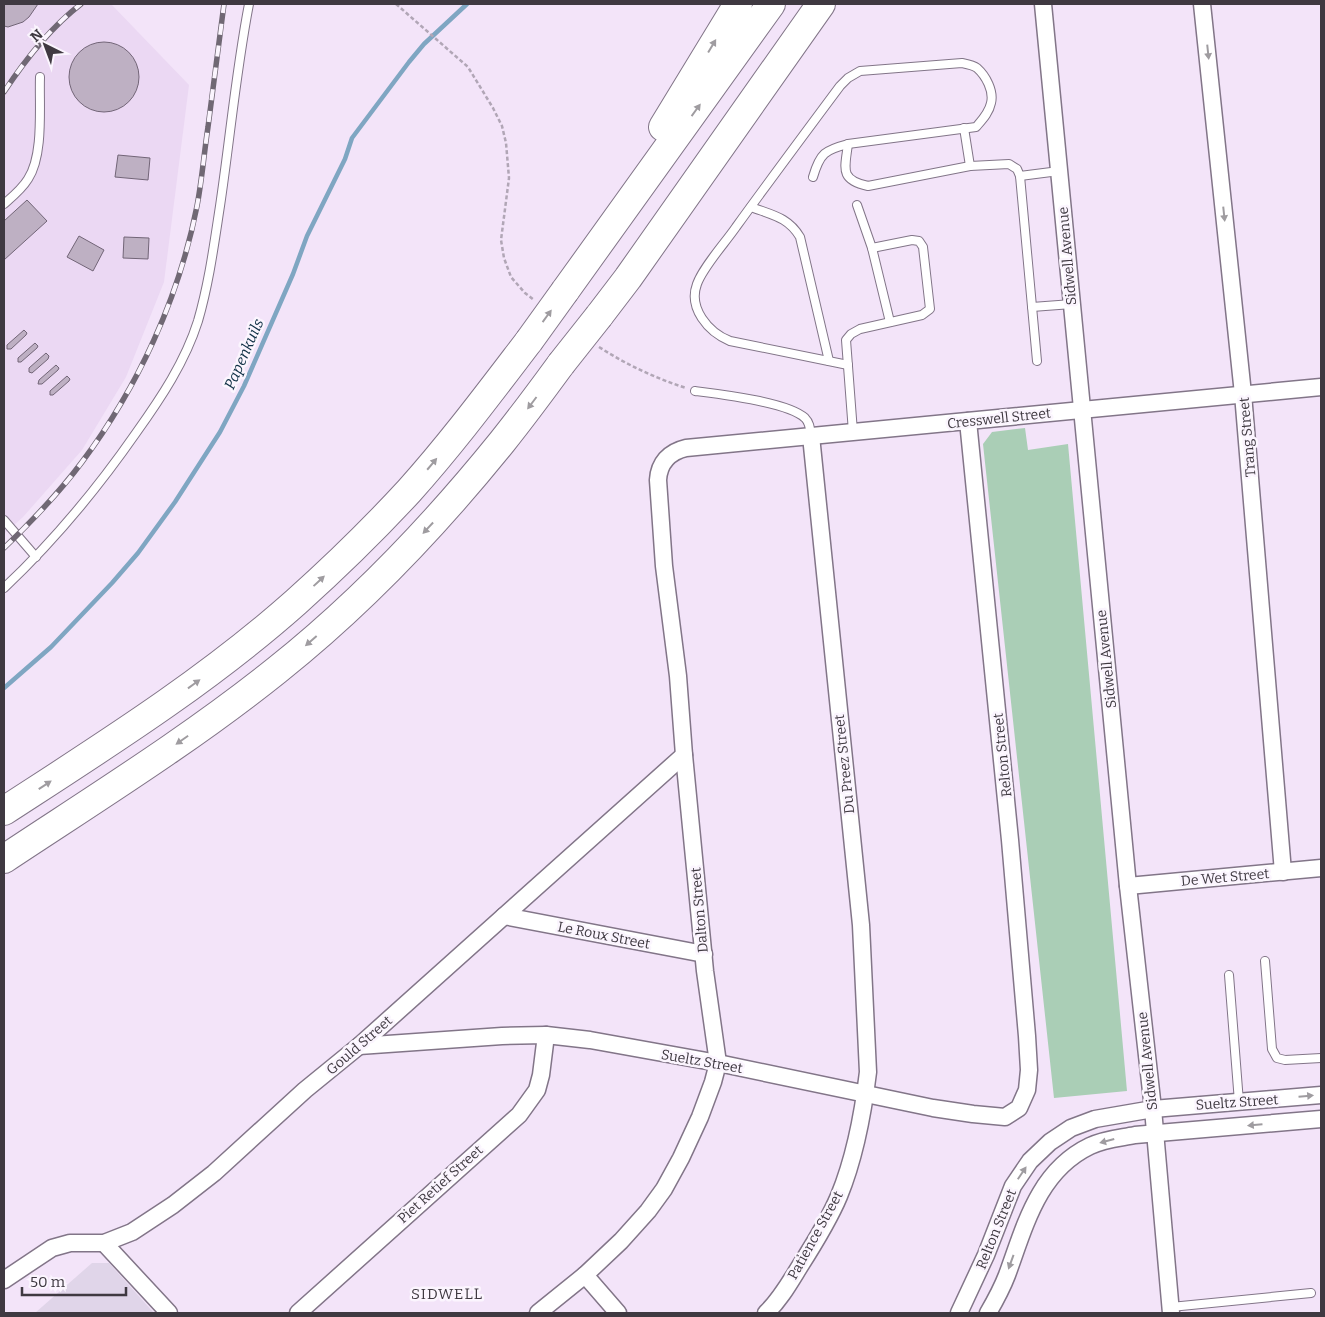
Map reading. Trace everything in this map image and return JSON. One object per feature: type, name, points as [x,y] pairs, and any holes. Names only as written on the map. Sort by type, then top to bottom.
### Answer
[{"type":"highway","points":[[568,287],[738,4]]},
{"type":"highway","points":[[4,811],[138,724],[247,644],[295,603],[371,531],[409,491],[476,411],[529,341],[772,4]]},
{"type":"highway","points":[[628,278],[821,4]]},
{"type":"highway","points":[[4,859],[127,778],[215,717],[278,670],[356,601],[412,545],[503,441],[841,4]]},
{"type":"street","name":"Sidwell Avenue","points":[[1043,4],[1128,886],[1153,1109],[1171,1310]]},
{"type":"street","name":"Trang Street","points":[[1202,4],[1243,394],[1283,872]]},
{"type":"street","name":"Cresswell Street","points":[[677,450],[1321,387]]},
{"type":"street","name":"Relton Street","points":[[968,421],[1020,942],[1029,1070],[1027,1090]]},
{"type":"street","name":"Du Preez Street","points":[[811,436],[861,925],[868,1051],[866,1093]]},
{"type":"street","name":"Dalton Street","points":[[538,1313],[585,1275],[621,1241],[648,1211],[664,1189],[700,1118],[718,1063],[704,954],[678,676],[664,566],[658,480],[662,463],[677,450]]},
{"type":"street","name":"Gould Street","points":[[4,1280],[52,1248],[70,1243],[104,1243],[132,1232],[173,1205],[214,1173],[306,1090],[359,1046],[684,756]]},
{"type":"street","name":"De Wet Street","points":[[1128,886],[1321,868]]},
{"type":"street","name":"Le Roux Street","points":[[504,916],[704,954]]},
{"type":"street","name":"Sueltz Street","points":[[359,1046],[519,1035],[546,1035],[590,1040],[718,1063],[933,1108],[994,1117],[1005,1117],[1013,1114],[1019,1108],[1027,1090]]},
{"type":"street","name":"Piet Retief Street","points":[[298,1313],[519,1115],[537,1090],[541,1075],[546,1035]]},
{"type":"street","name":"Patience Street","points":[[766,1313],[787,1286],[804,1259],[839,1196],[852,1158],[866,1093]]},
{"type":"street","name":"Sueltz Street","points":[[1153,1109],[1321,1095]]},
{"type":"street","name":"Relton Street","points":[[959,1313],[986,1255],[1013,1186],[1030,1161],[1050,1142],[1071,1128],[1095,1119],[1153,1109]]},
{"type":"street","name":"Sueltz Street","points":[[1155,1133],[1321,1119]]},
{"type":"street","name":"Relton Street","points":[[988,1313],[1006,1277],[1031,1209],[1042,1188],[1057,1171],[1089,1146],[1105,1140],[1155,1133]]},
{"type":"street","points":[[104,1243],[170,1313]]},
{"type":"street","points":[[585,1275],[618,1313]]},
{"type":"lane","points":[[4,588],[36,557],[115,463],[163,395],[180,364],[197,322],[210,272],[249,4]]},
{"type":"lane","points":[[813,177],[817,162],[823,153],[832,148],[848,144],[976,127],[986,115],[991,103],[991,91],[984,76],[976,67],[962,63],[860,71],[848,78],[840,86],[751,207],[697,284],[695,301],[700,315],[709,328],[720,337],[730,341],[848,365]]},
{"type":"lane","points":[[4,204],[28,180],[37,163],[40,77]]},
{"type":"lane","points":[[964,128],[970,166]]},
{"type":"lane","points":[[848,144],[845,170],[847,177],[856,184],[868,186],[970,166],[1009,164],[1017,169],[1020,176],[1036,361]]},
{"type":"lane","points":[[1020,176],[1059,171]]},
{"type":"lane","points":[[858,205],[872,248],[890,322]]},
{"type":"lane","points":[[751,207],[782,218],[793,226],[800,238],[829,361]]},
{"type":"lane","points":[[853,432],[846,340],[851,334],[860,329],[922,315],[930,309],[923,247],[919,241],[912,240],[872,248]]},
{"type":"lane","points":[[1032,307],[1072,304]]},
{"type":"lane","points":[[695,391],[743,398],[784,408],[804,417],[810,424],[811,436]]},
{"type":"lane","points":[[4,520],[36,557]]},
{"type":"lane","points":[[1265,962],[1272,1049],[1277,1058],[1285,1060],[1321,1058]]},
{"type":"lane","points":[[1229,975],[1239,1102]]},
{"type":"lane","points":[[1171,1310],[1311,1293]]},
{"type":"path","points":[[396,4],[468,67],[502,126],[507,151],[509,178],[501,240],[504,258],[511,277],[525,293],[538,303]]},
{"type":"path","points":[[597,345],[631,367],[660,380],[695,391]]},
{"type":"shaded area","points":[[4,4],[111,4],[189,85],[164,282],[126,377],[82,450],[23,517],[4,534]]},
{"type":"shaded area","points":[[92,1263],[109,1263],[154,1313],[35,1313]]},
{"type":"green space","points":[[1025,428],[1028,450],[1068,444],[1127,1091],[1054,1098],[983,444],[992,432]]},
{"type":"building","points":[[4,4],[38,4],[23,22],[8,27],[4,26]]},
{"type":"building","points":[[104,42],[117,45],[129,52],[136,64],[139,77],[136,90],[129,102],[117,109],[104,112],[91,109],[79,102],[72,90],[69,77],[72,64],[79,52],[91,45]]},
{"type":"building","points":[[118,155],[150,158],[148,180],[115,177]]},
{"type":"building","points":[[27,200],[47,221],[4,260],[4,221]]},
{"type":"building","points":[[79,236],[104,250],[93,271],[67,257]]},
{"type":"building","points":[[124,237],[149,238],[148,259],[123,258]]},
{"type":"building","points":[[24,330],[27,333],[26,335],[11,349],[7,349],[7,345]]},
{"type":"building","points":[[35,343],[38,346],[37,348],[21,362],[18,362],[18,358]]},
{"type":"building","points":[[46,353],[49,356],[48,359],[32,373],[29,372],[29,368]]},
{"type":"building","points":[[56,365],[59,368],[58,370],[42,384],[38,384],[39,380]]},
{"type":"building","points":[[67,376],[70,379],[69,381],[53,395],[50,395],[50,391]]},
{"type":"waterway","name":"Papenkuils","points":[[4,688],[51,647],[112,583],[138,553],[175,502],[220,432],[244,386],[293,274],[307,236],[345,159],[352,138],[424,44],[467,4]]},
{"type":"railway","points":[[4,92],[39,45],[59,23],[81,4]]},
{"type":"railway","points":[[4,548],[64,485],[102,433],[138,372],[167,308],[179,274],[197,206],[224,4]]},
{"type":"district","name":"SIDWELL","points":[[447,1294]]}]
